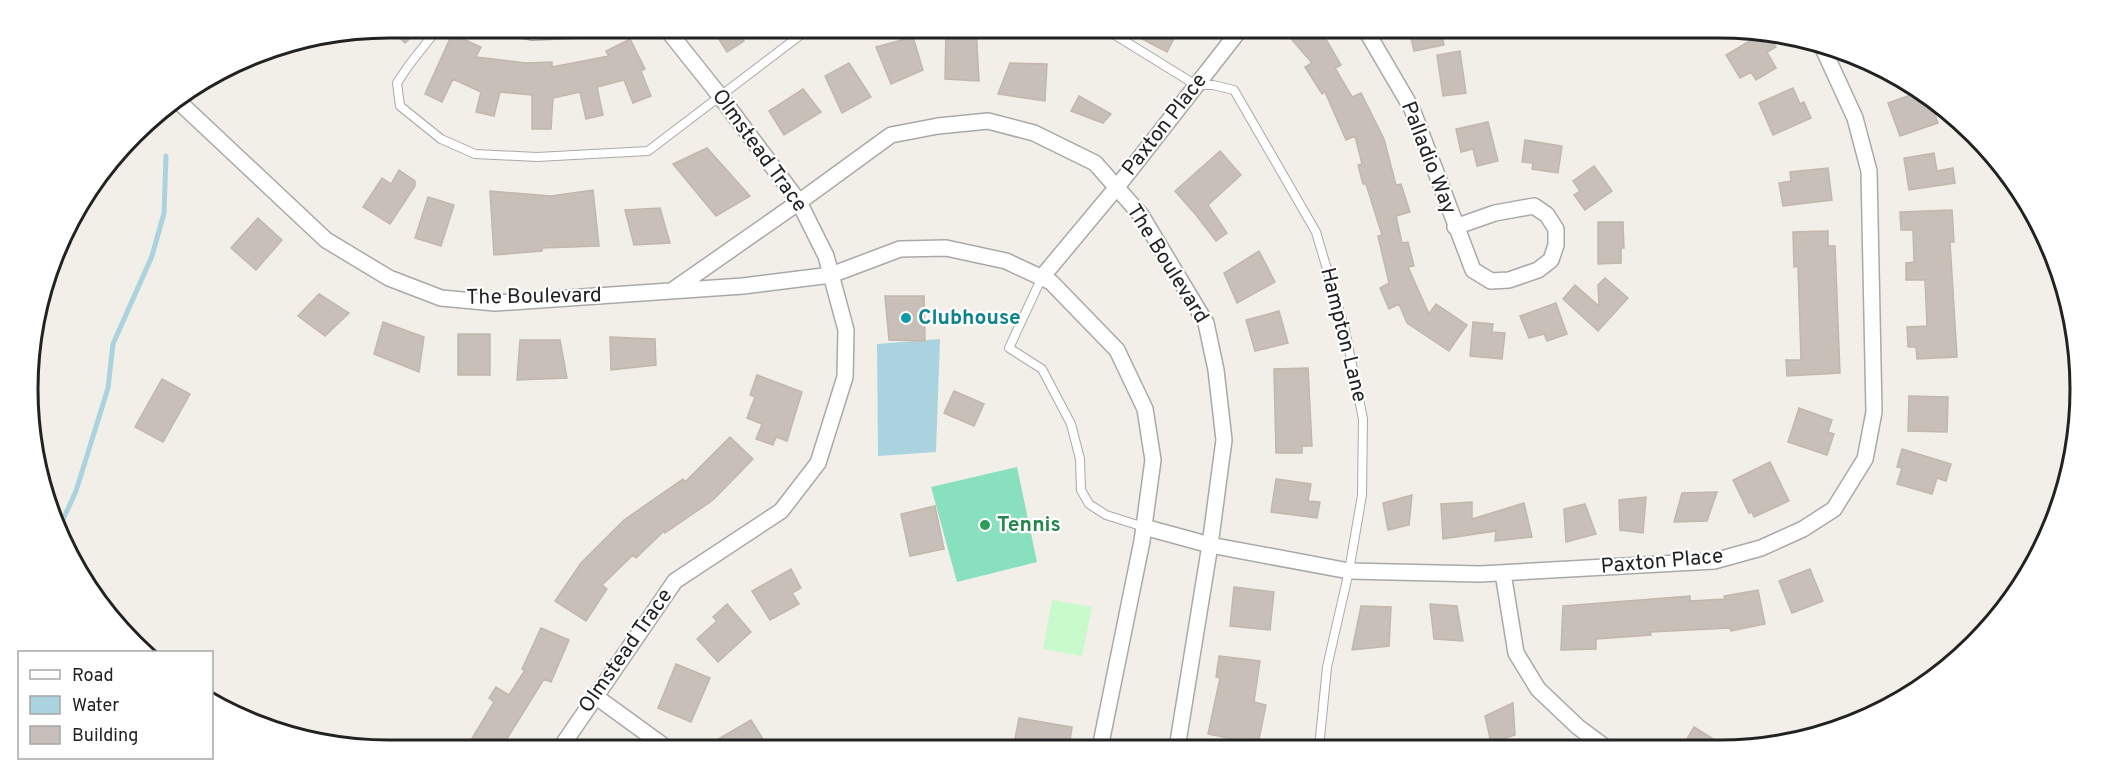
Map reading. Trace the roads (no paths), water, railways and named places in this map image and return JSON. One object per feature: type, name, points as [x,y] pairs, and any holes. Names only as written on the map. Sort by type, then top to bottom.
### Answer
[{"type":"street","name":"Olmstead Trace","points":[[566,740],[675,581],[781,511],[818,463],[845,377],[846,330],[826,256],[799,202],[674,38]]},
{"type":"street","name":"Paxton Place","points":[[1042,277],[1117,187],[1233,38]]},
{"type":"street","name":"Palladio Way","points":[[1370,38],[1412,109],[1455,227],[1473,270],[1491,281],[1509,280],[1538,270],[1551,260],[1556,246],[1556,229],[1547,215],[1534,206],[1494,213],[1455,227]]},
{"type":"street","name":"Paxton Place","points":[[1144,527],[1210,545],[1349,571],[1480,574],[1714,561],[1761,548],[1803,529],[1834,509],[1865,459],[1874,412],[1869,171],[1855,118],[1826,54]]},
{"type":"street","name":"The Boulevard","points":[[183,104],[326,240],[389,278],[441,298],[495,303],[743,286],[831,275],[900,249],[946,248],[1006,261],[1051,282],[1117,350],[1145,409],[1153,460],[1144,527],[1102,740]]},
{"type":"street","name":"The Boulevard","points":[[671,291],[891,135],[938,126],[988,121],[1035,132],[1095,163],[1141,215],[1206,323],[1216,370],[1224,440],[1210,545],[1178,740]]},
{"type":"street","points":[[1503,573],[1516,653],[1538,690],[1578,728],[1595,740]]},
{"type":"street","points":[[595,696],[656,740]]},
{"type":"lane","points":[[430,38],[397,83],[400,106],[441,139],[475,154],[537,157],[648,151],[796,38]]},
{"type":"lane","name":"Hampton Lane","points":[[1120,38],[1196,85],[1212,85],[1234,90],[1316,232],[1345,330],[1363,419],[1362,495],[1349,571],[1327,667],[1320,740]]},
{"type":"lane","points":[[1042,277],[1009,348],[1042,369],[1066,414],[1071,424],[1080,459],[1081,490],[1089,504],[1106,514],[1144,527]]},
{"type":"water","points":[[940,339],[936,452],[878,456],[877,344]]},
{"type":"waterway","points":[[63,520],[76,491],[108,388],[113,344],[152,256],[164,213],[166,156]]},
{"type":"place","name":"Clubhouse","points":[[906,318]]},
{"type":"place","name":"Tennis","points":[[985,525]]}]
